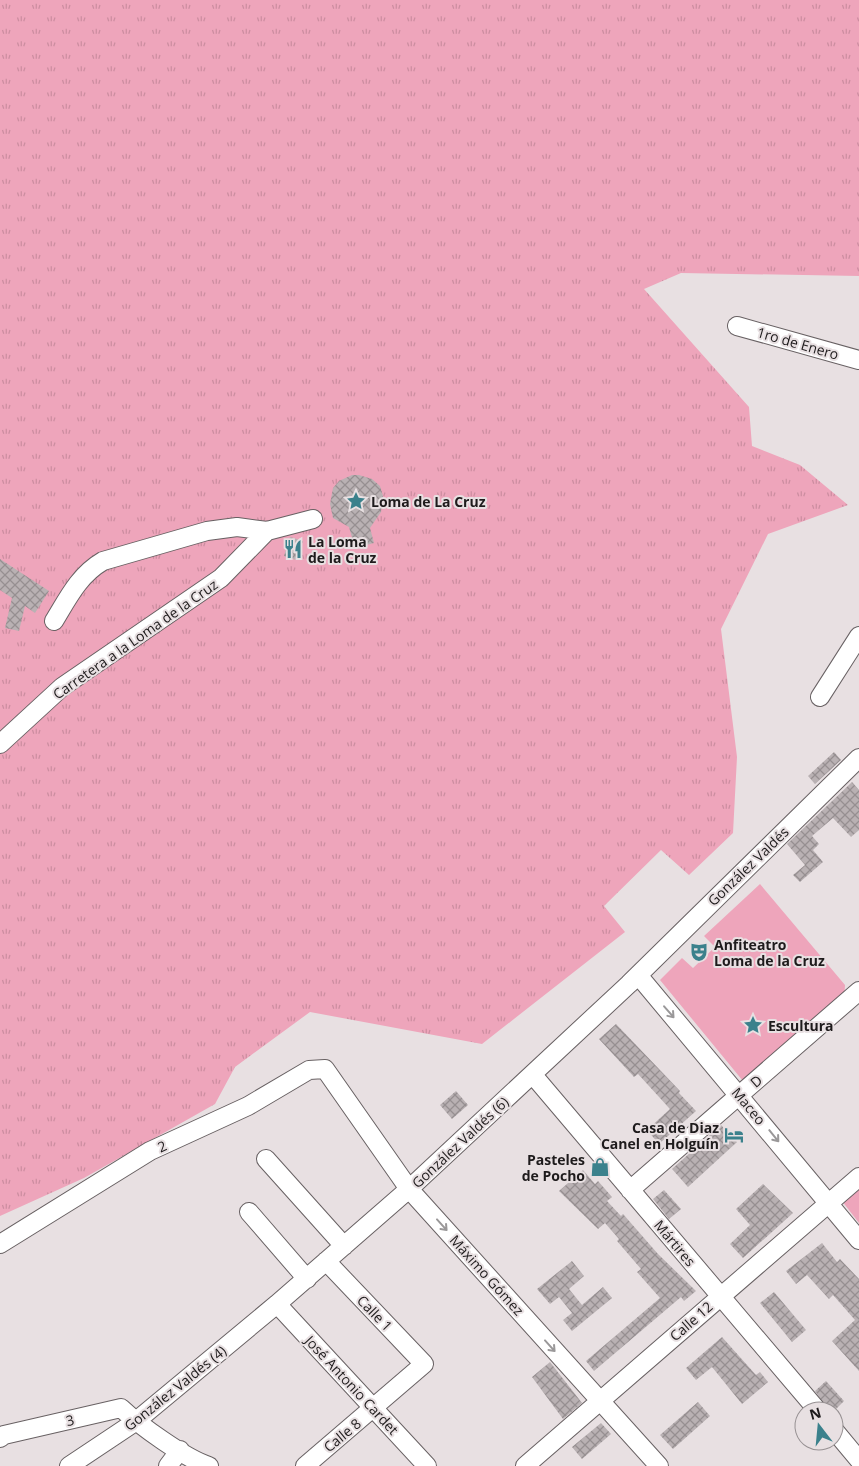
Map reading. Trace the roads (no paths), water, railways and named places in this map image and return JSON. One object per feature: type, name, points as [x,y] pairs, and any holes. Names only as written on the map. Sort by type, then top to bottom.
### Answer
[{"type":"street","name":"1ro de Enero","points":[[736,326],[859,360]]},
{"type":"street","points":[[54,621],[80,579],[90,568],[103,561],[207,530],[236,527],[267,531],[313,519]]},
{"type":"street","name":"Carretera a la Loma de la Cruz","points":[[0,744],[62,687],[221,578],[267,531]]},
{"type":"street","points":[[820,697],[859,636]]},
{"type":"street","name":"González Valdés","points":[[638,975],[859,758]]},
{"type":"street","name":"González Valdés (6)","points":[[277,1304],[409,1188],[533,1075],[638,975]]},
{"type":"street","name":"Maceo","points":[[638,975],[859,1240]]},
{"type":"street","name":"D","points":[[630,1190],[859,991]]},
{"type":"street","name":"2","points":[[0,1244],[150,1151],[248,1106],[309,1070],[321,1068],[330,1072]]},
{"type":"street","name":"Máximo Gómez","points":[[330,1072],[409,1188],[659,1466]]},
{"type":"street","name":"Mártires","points":[[533,1075],[809,1401]]},
{"type":"street","points":[[266,1159],[344,1246]]},
{"type":"street","name":"Calle 12","points":[[525,1466],[859,1177]]},
{"type":"street","points":[[249,1212],[307,1279]]},
{"type":"street","name":"Calle 1","points":[[326,1261],[424,1364]]},
{"type":"street","name":"José Antonio Cardet","points":[[277,1304],[427,1466]]},
{"type":"street","name":"González Valdés (4)","points":[[69,1466],[135,1422],[277,1304]]},
{"type":"street","name":"Calle 8","points":[[305,1466],[424,1364]]},
{"type":"street","name":"3","points":[[0,1438],[4,1435],[121,1408],[135,1422]]},
{"type":"street","points":[[135,1422],[180,1450],[195,1462],[209,1466]]},
{"type":"street","points":[[844,1442],[859,1460]]},
{"type":"street","points":[[168,1466],[180,1450]]},
{"type":"place","name":"Loma de La Cruz","points":[[356,501]]},
{"type":"place","name":"La Loma de la Cruz","points":[[293,549]]},
{"type":"place","name":"Anfiteatro Loma de la Cruz","points":[[699,952]]},
{"type":"place","name":"Escultura","points":[[753,1025]]},
{"type":"place","name":"Casa de Diaz Canel en Holguín","points":[[734,1135]]},
{"type":"place","name":"Pasteles de Pocho","points":[[600,1167]]}]
